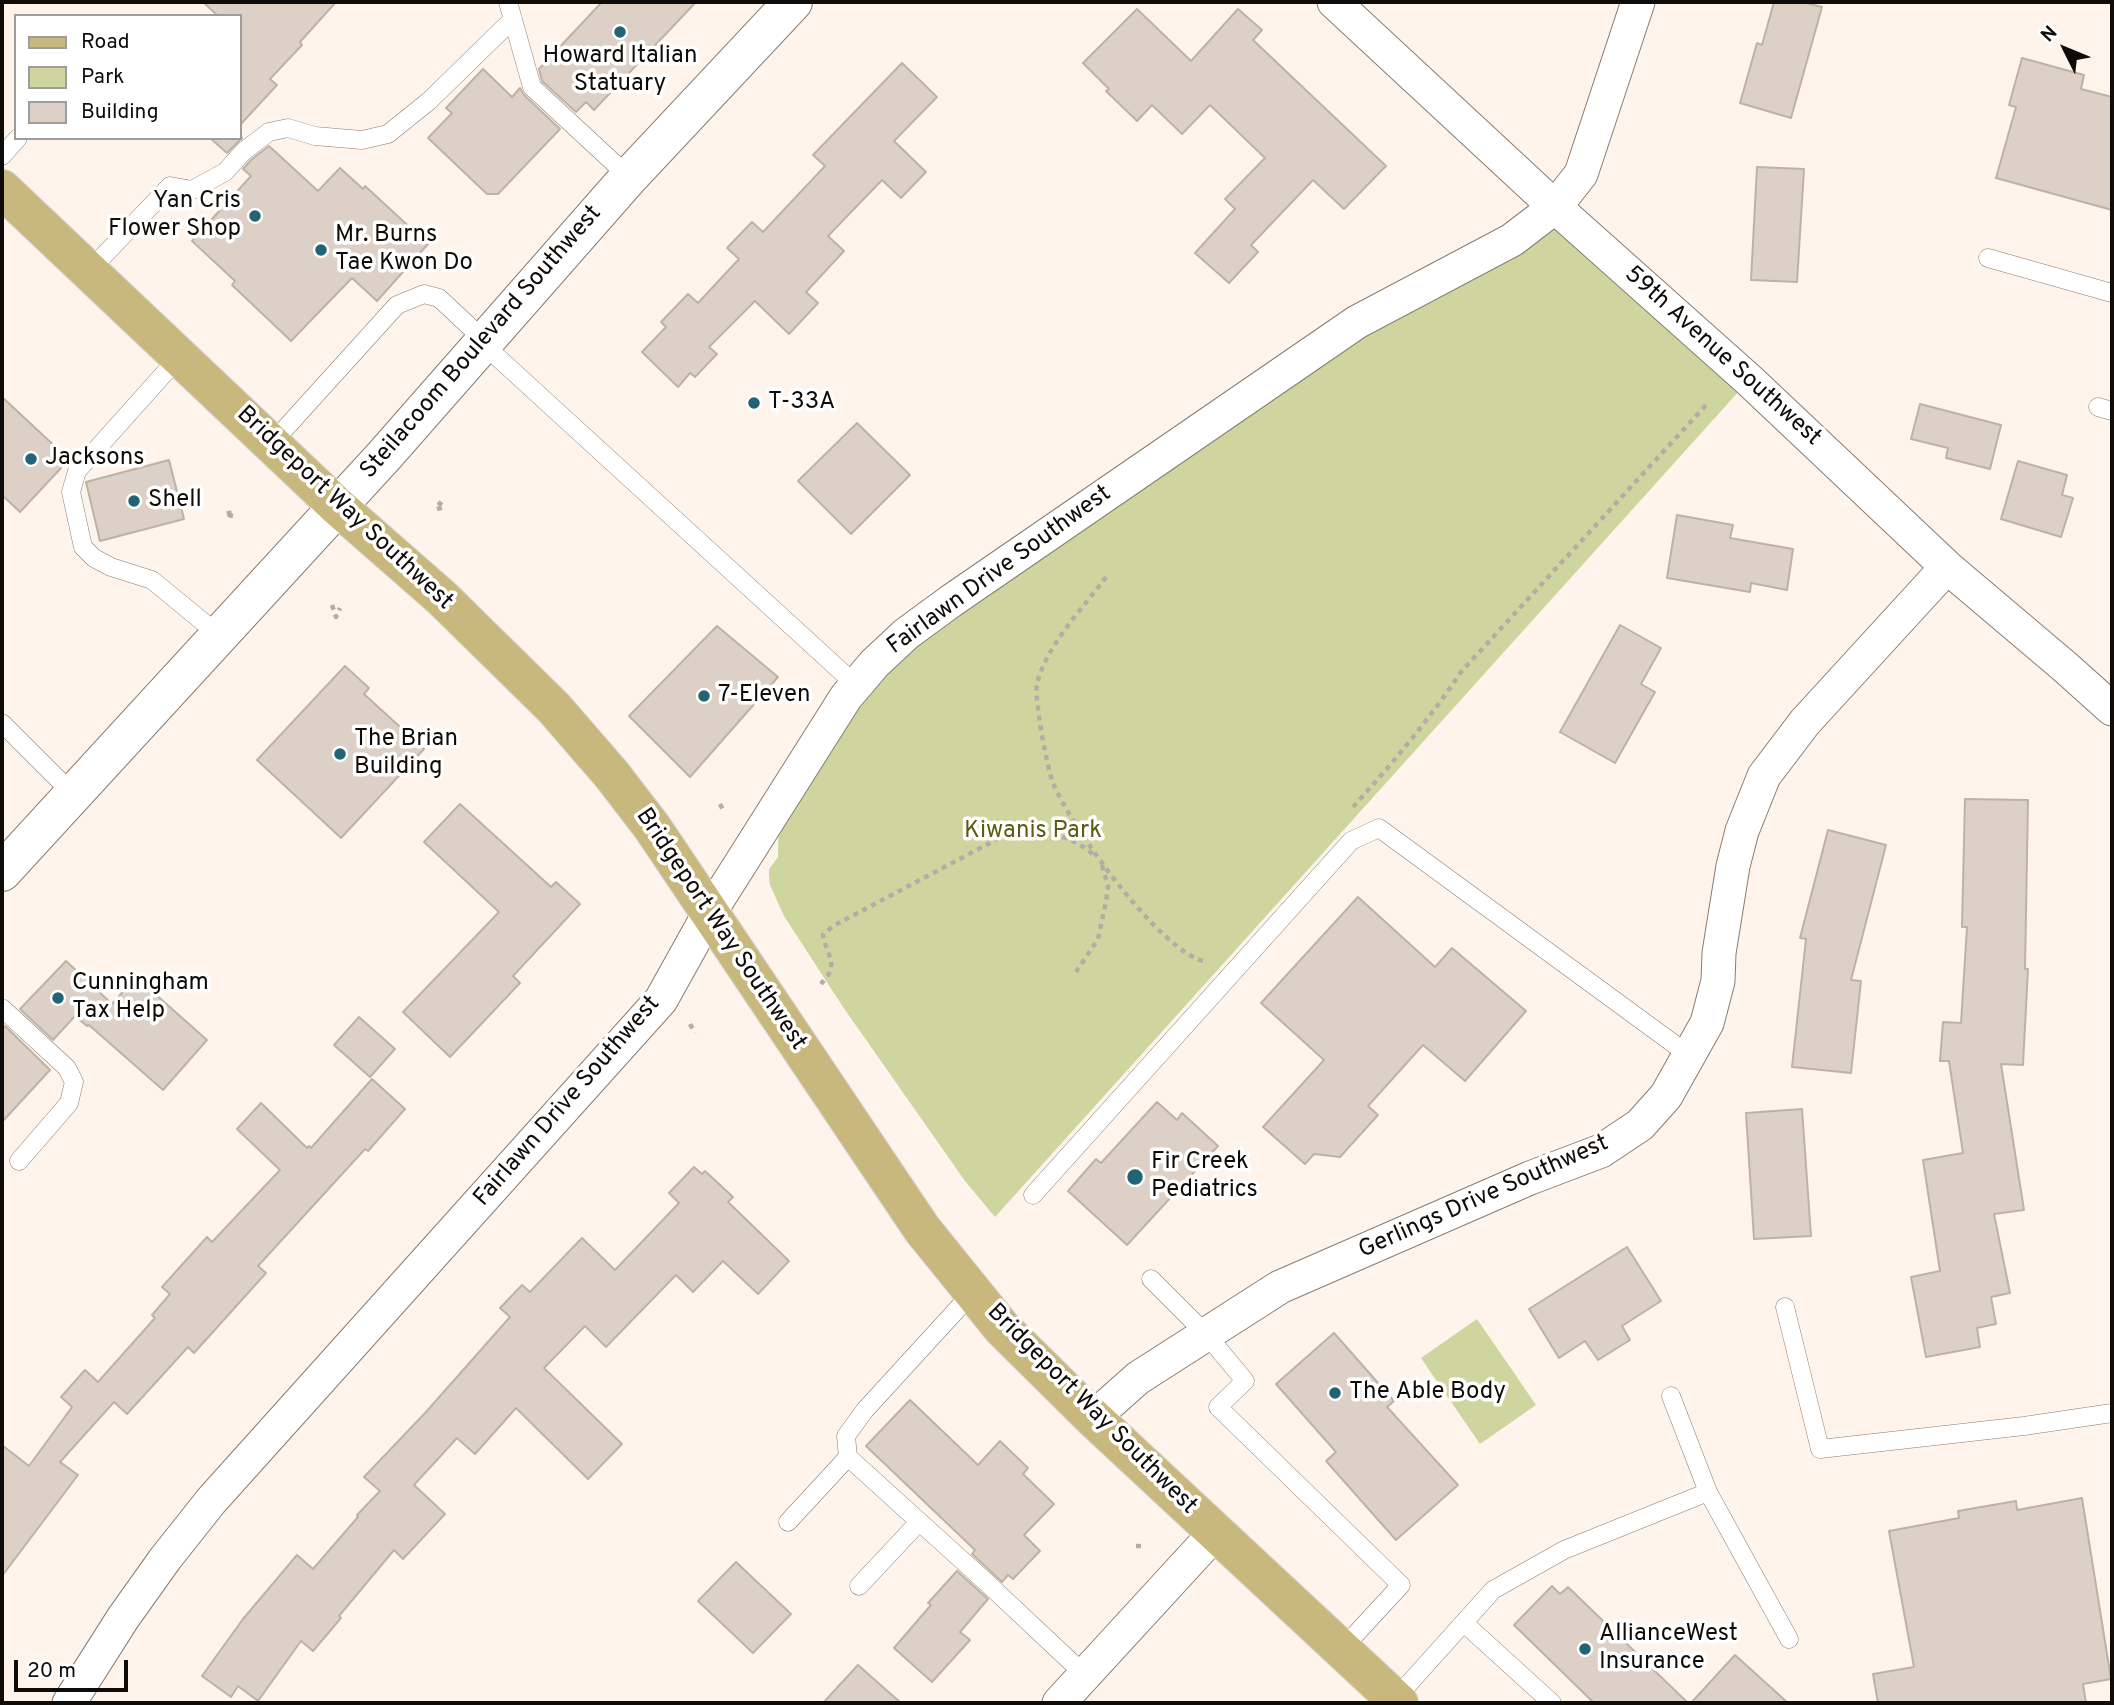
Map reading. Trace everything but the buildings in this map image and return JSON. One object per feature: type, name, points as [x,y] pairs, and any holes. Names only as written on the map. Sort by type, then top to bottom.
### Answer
[{"type":"main road","name":"Steilacoom Boulevard Southwest","points":[[2,872],[384,456],[782,6]]},
{"type":"main road","name":"Bridgeport Way Southwest","points":[[2,189],[337,506],[442,598],[554,708],[612,775],[652,827],[922,1229],[1002,1328],[1093,1418],[1397,1701]]},
{"type":"street","name":"59th Avenue Southwest","points":[[1334,2],[1555,207],[1749,380],[1947,567],[2112,709]]},
{"type":"street","name":"Fairlawn Drive Southwest","points":[[69,1703],[123,1618],[211,1501],[661,1000],[710,912],[846,697],[874,664],[906,634],[951,601],[1357,322],[1511,240],[1555,207],[1581,173],[1638,2]]},
{"type":"street","name":"Gerlings Drive Southwest","points":[[1093,1418],[1138,1378],[1280,1287],[1530,1178],[1601,1151],[1640,1125],[1666,1096],[1707,1023],[1718,981],[1719,953],[1733,866],[1742,831],[1764,776],[1805,722],[1947,567]]},
{"type":"street","points":[[1071,1694],[1216,1532]]},
{"type":"lane","points":[[511,10],[532,87],[629,177]]},
{"type":"lane","points":[[89,271],[170,186],[192,190],[225,172],[269,132],[288,128],[315,136],[362,140],[387,134],[429,101],[511,10]]},
{"type":"lane","points":[[2,156],[16,140]]},
{"type":"lane","points":[[1988,258],[2112,293]]},
{"type":"lane","points":[[272,443],[397,305],[424,293],[439,298],[856,685]]},
{"type":"lane","points":[[179,357],[77,471],[71,492],[83,548],[111,567],[152,580],[219,635]]},
{"type":"lane","points":[[2,723],[73,793]]},
{"type":"lane","points":[[1033,1195],[1351,841],[1379,828],[1689,1055]]},
{"type":"lane","points":[[2,1009],[67,1068],[74,1082],[69,1103],[19,1161]]},
{"type":"lane","points":[[1151,1279],[1206,1334],[1245,1381],[1218,1407],[1401,1585],[1341,1650]]},
{"type":"lane","points":[[973,1292],[864,1410],[846,1436],[848,1457],[919,1522],[1071,1694]]},
{"type":"lane","points":[[1785,1307],[1820,1449],[2024,1426],[2112,1413]]},
{"type":"lane","points":[[1671,1396],[1708,1492],[1789,1639]]},
{"type":"lane","points":[[788,1522],[848,1457]]},
{"type":"lane","points":[[1397,1701],[1493,1590],[1564,1550],[1708,1492]]},
{"type":"lane","points":[[859,1586],[919,1522]]},
{"type":"lane","points":[[1464,1623],[1552,1703]]},
{"type":"path","points":[[1344,817],[1419,730],[1461,672],[1707,404]]},
{"type":"path","points":[[437,509],[444,507],[438,502]]},
{"type":"path","points":[[1107,577],[1059,639],[1045,663],[1037,686],[1039,716],[1052,781],[1085,839],[1136,906],[1192,957],[1204,962],[1212,961]]},
{"type":"path","points":[[332,606],[336,617],[340,608]]},
{"type":"path","points":[[720,804],[724,812]]},
{"type":"path","points":[[821,984],[831,970],[823,935],[833,926],[1005,835],[1044,830],[1087,849],[1102,863],[1108,886],[1098,939],[1076,972]]},
{"type":"path","points":[[690,1024],[695,1033]]},
{"type":"green space","name":"Kiwanis Park","points":[[1555,207],[1749,380],[995,1217],[965,1181],[843,1007],[784,916],[770,885],[769,875],[769,869],[778,857],[779,806],[874,664]]},
{"type":"green space","points":[[1477,1319],[1536,1405],[1480,1444],[1421,1358]]},
{"type":"place","name":"Howard Italian Statuary","points":[[620,32]]},
{"type":"place","name":"Yan Cris Flower Shop","points":[[255,216]]},
{"type":"place","name":"Mr. Burns Tae Kwon Do","points":[[321,250]]},
{"type":"place","name":"T-33A","points":[[754,403]]},
{"type":"place","name":"Jacksons","points":[[31,459]]},
{"type":"place","name":"Shell","points":[[134,501]]},
{"type":"place","name":"7-Eleven","points":[[704,696]]},
{"type":"place","name":"The Brian Building","points":[[340,754]]},
{"type":"place","name":"Cunningham Tax Help","points":[[58,998]]},
{"type":"place","name":"Fir Creek Pediatrics","points":[[1135,1177]]},
{"type":"place","name":"The Able Body","points":[[1335,1393]]},
{"type":"place","name":"AllianceWest Insurance","points":[[1585,1649]]}]
